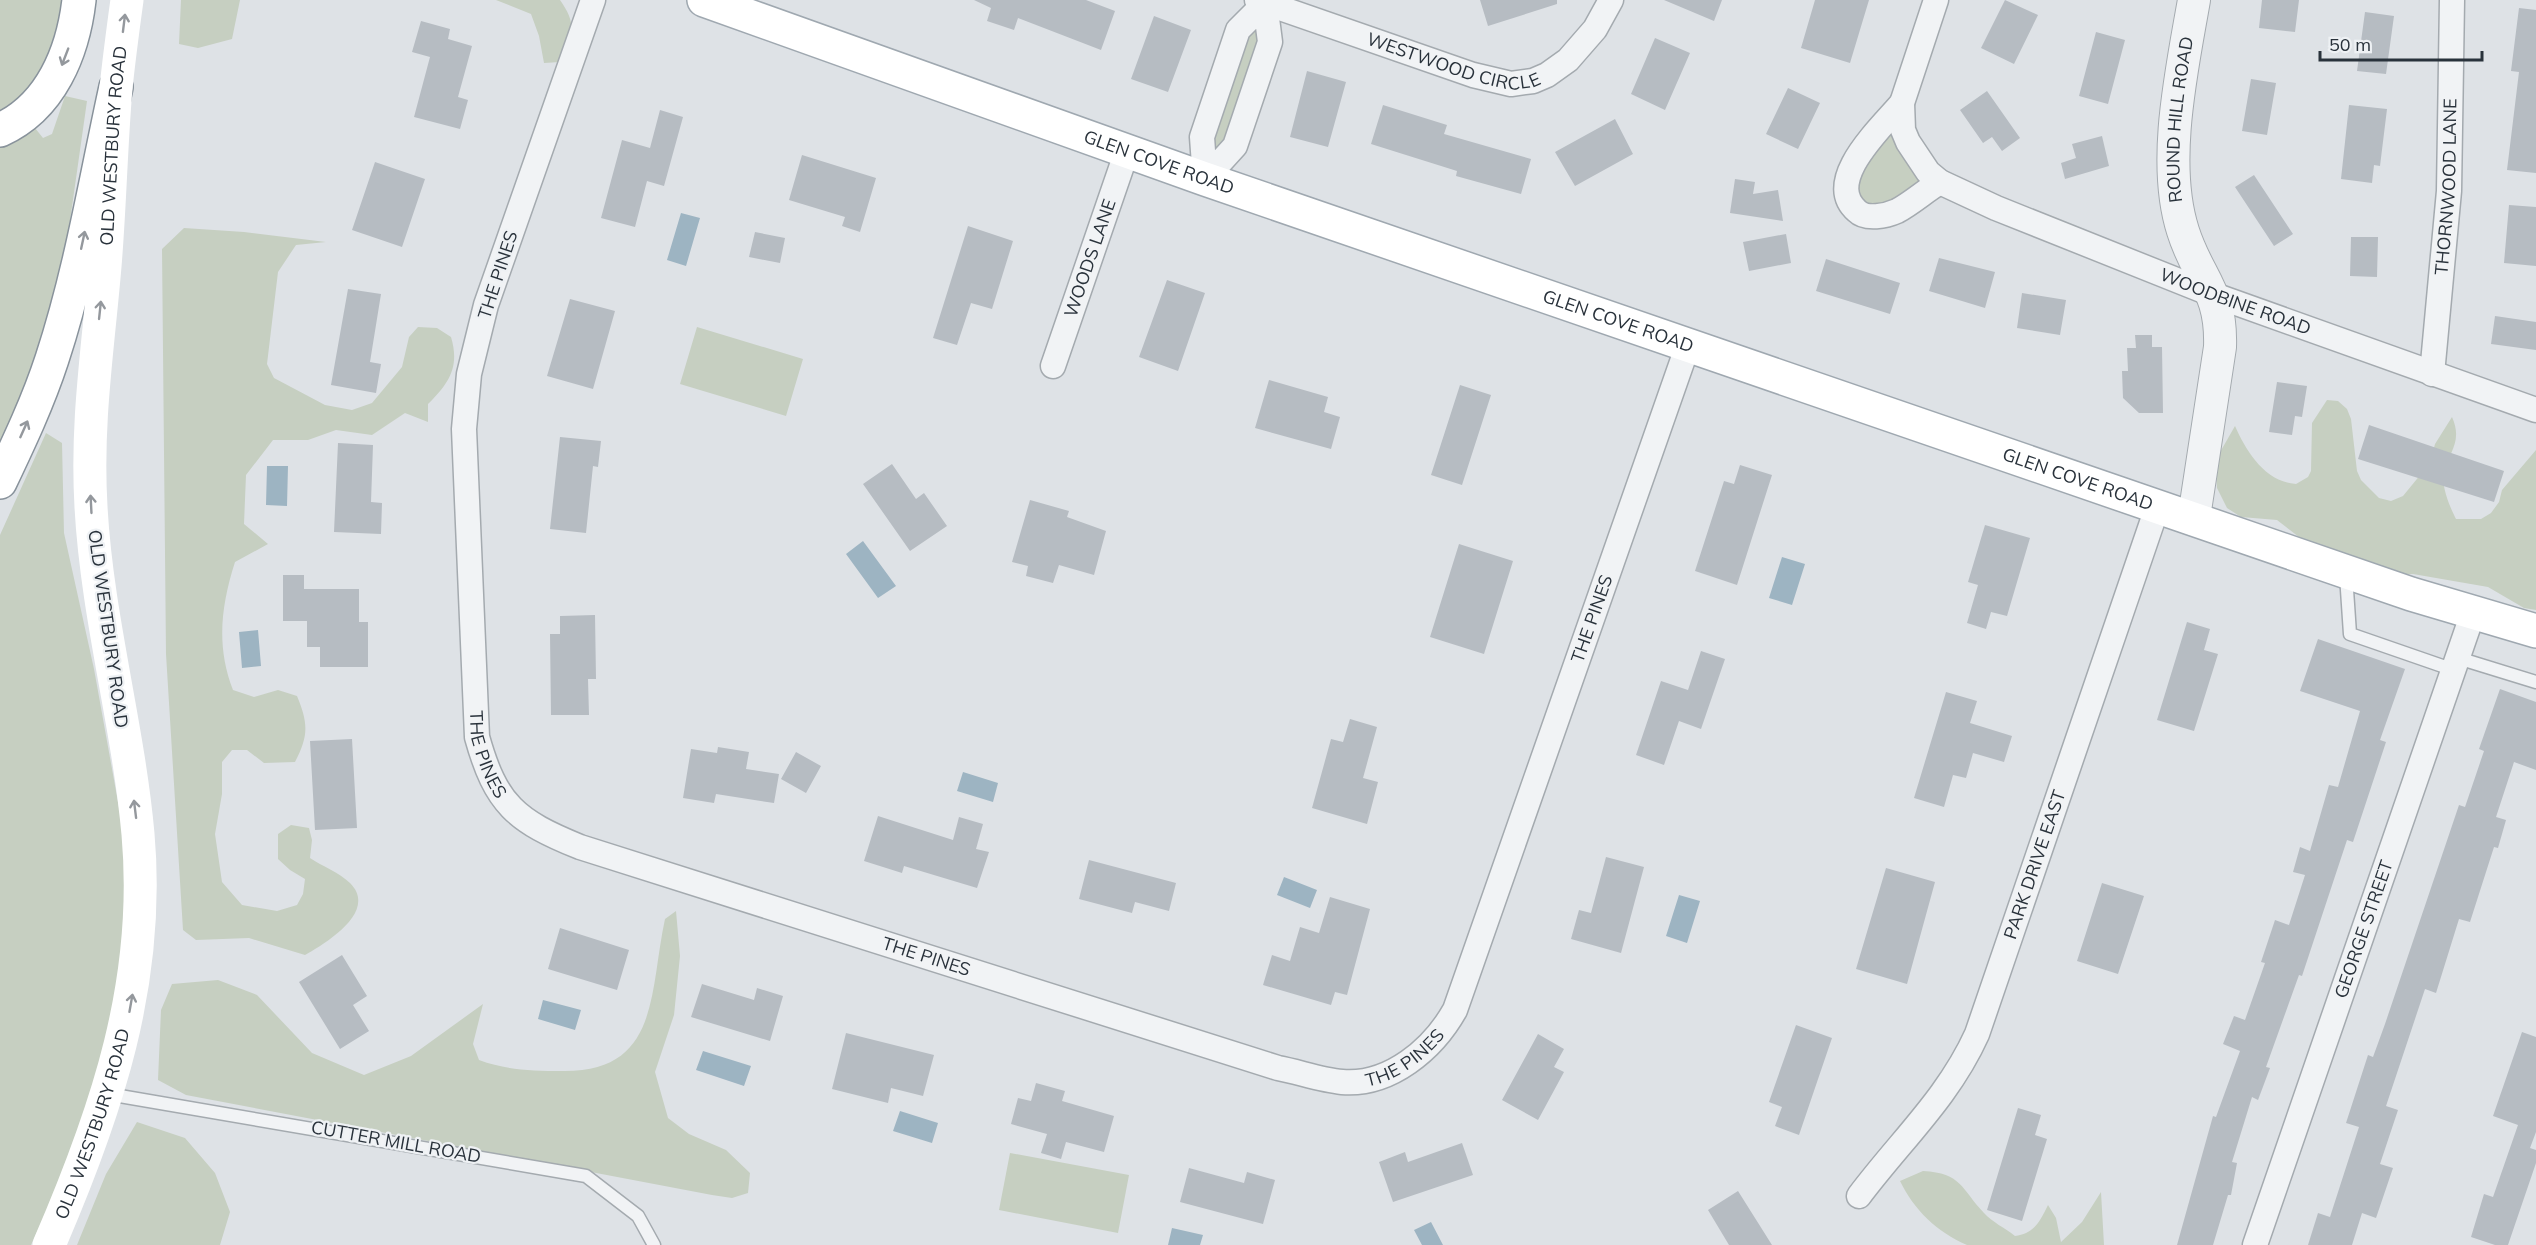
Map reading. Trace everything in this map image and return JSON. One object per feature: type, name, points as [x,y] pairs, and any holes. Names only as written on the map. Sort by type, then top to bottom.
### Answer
[{"type":"main road","points":[[0,130],[36,105],[57,76],[73,35],[79,0]]},
{"type":"main road","name":"OLD WESTBURY ROAD","points":[[49,1245],[107,1094],[129,1011],[137,958],[141,900],[133,794],[96,562],[91,504],[91,397],[105,267],[116,87],[127,0]]},
{"type":"main road","name":"GLEN COVE ROAD","points":[[704,0],[1205,179],[2345,571],[2536,631]]},
{"type":"main road","points":[[0,482],[42,388],[58,338],[78,264],[116,87]]},
{"type":"street","name":"THE PINES","points":[[593,0],[486,305],[469,374],[464,429],[477,738],[488,775],[508,805],[543,832],[580,847],[1259,1062],[1343,1082],[1369,1079],[1401,1068],[1423,1052],[1444,1030],[1459,1000],[1688,345]]},
{"type":"street","name":"WESTWOOD CIRCLE","points":[[1261,1],[1473,75],[1511,84],[1540,78],[1568,60],[1595,29],[1611,0]]},
{"type":"street","name":"WOODBINE ROAD","points":[[1936,0],[1902,103],[1903,130],[1908,142],[1928,172],[1940,183],[1996,208],[2214,295],[2536,410]]},
{"type":"street","name":"ROUND HILL ROAD","points":[[2194,0],[2178,97],[2176,175],[2183,231],[2214,295],[2221,321],[2220,346],[2194,518]]},
{"type":"street","name":"THORNWOOD LANE","points":[[2432,374],[2449,191],[2452,0]]},
{"type":"street","points":[[1205,179],[1235,146],[1270,42],[1261,1]]},
{"type":"street","points":[[1205,179],[1202,137],[1239,30],[1261,1]]},
{"type":"street","name":"WOODBINE ROAD","points":[[1902,103],[1856,158],[1849,174],[1845,194],[1850,205],[1861,215],[1872,217],[1895,212],[1940,183]]},
{"type":"street","name":"WOODS LANE","points":[[1053,366],[1127,151]]},
{"type":"street","name":"PARK DRIVE EAST","points":[[1859,1196],[1894,1149],[1942,1096],[1963,1064],[1977,1034],[2158,505]]},
{"type":"street","name":"GEORGE STREET","points":[[2255,1245],[2473,613]]},
{"type":"lane","points":[[2345,571],[2350,634],[2456,664],[2536,681]]},
{"type":"lane","name":"CUTTER MILL ROAD","points":[[107,1094],[586,1176],[638,1216],[654,1245]]},
{"type":"green space","points":[[0,0],[67,0],[41,81],[0,115]]},
{"type":"green space","points":[[181,0],[240,0],[232,39],[198,48],[179,44]]},
{"type":"green space","points":[[496,0],[560,0],[570,17],[571,31],[560,62],[544,63],[539,36],[531,14]]},
{"type":"green space","points":[[1265,3],[1270,42],[1235,146],[1205,179],[1202,137],[1238,30]]},
{"type":"green space","points":[[65,96],[87,101],[59,298],[0,460],[0,147],[35,128],[43,138],[52,134]]},
{"type":"green space","points":[[1902,103],[1940,182],[1861,215],[1849,174]]},
{"type":"green space","points":[[184,228],[244,232],[326,242],[296,245],[278,272],[267,364],[274,378],[325,405],[352,410],[372,403],[402,367],[409,337],[418,327],[437,328],[451,337],[453,348],[451,374],[442,389],[428,404],[428,422],[405,413],[372,435],[336,430],[308,440],[273,440],[246,475],[244,524],[268,544],[235,562],[226,594],[222,626],[224,658],[233,690],[254,697],[278,690],[297,696],[305,722],[305,736],[295,762],[264,763],[247,750],[232,750],[222,762],[222,794],[215,834],[222,882],[242,905],[277,911],[297,905],[303,894],[305,879],[278,859],[278,834],[291,825],[309,828],[312,840],[310,858],[350,883],[357,894],[358,905],[354,916],[335,935],[305,955],[249,938],[196,940],[183,930],[166,654],[162,249]]},
{"type":"green space","points":[[697,327],[803,359],[786,416],[680,384]]},
{"type":"green space","points":[[2327,400],[2338,401],[2347,409],[2351,419],[2357,471],[2361,480],[2379,498],[2391,501],[2403,496],[2430,463],[2435,444],[2452,417],[2456,440],[2443,479],[2456,519],[2481,519],[2491,513],[2499,502],[2502,490],[2536,450],[2536,610],[2524,608],[2488,587],[2413,574],[2387,575],[2308,544],[2277,520],[2241,517],[2227,508],[2217,488],[2215,461],[2235,426],[2258,464],[2275,478],[2296,484],[2308,477],[2311,471],[2312,423]]},
{"type":"green space","points":[[46,433],[62,443],[64,533],[94,669],[127,852],[119,1015],[69,1162],[31,1245],[0,1245],[0,535]]},
{"type":"green space","points":[[676,911],[680,956],[674,1015],[655,1072],[668,1118],[689,1134],[726,1150],[750,1173],[748,1193],[732,1198],[712,1195],[186,1095],[158,1080],[161,1010],[172,984],[218,980],[257,995],[312,1053],[364,1075],[411,1056],[483,1004],[473,1044],[479,1060],[509,1068],[529,1070],[561,1071],[593,1068],[617,1058],[633,1043],[644,1024],[651,1000],[665,919]]},
{"type":"green space","points":[[137,1122],[185,1138],[215,1173],[230,1212],[220,1245],[77,1245],[106,1174]]},
{"type":"green space","points":[[1010,1153],[1129,1175],[1118,1233],[999,1210]]},
{"type":"green space","points":[[1923,1171],[1936,1172],[1953,1179],[1987,1216],[2015,1236],[2032,1229],[2048,1205],[2056,1218],[2061,1242],[2082,1222],[2101,1192],[2104,1245],[1967,1245],[1936,1227],[1919,1211],[1906,1192],[1900,1181]]},
{"type":"water","points":[[681,213],[700,218],[686,266],[667,260]]},
{"type":"water","points":[[267,466],[288,466],[287,506],[266,505]]},
{"type":"water","points":[[863,541],[896,586],[878,598],[846,554]]},
{"type":"water","points":[[1782,557],[1805,564],[1792,605],[1769,598]]},
{"type":"water","points":[[258,630],[261,666],[242,668],[239,632]]},
{"type":"water","points":[[963,772],[998,783],[993,802],[957,791]]},
{"type":"water","points":[[1284,877],[1317,890],[1310,908],[1277,895]]},
{"type":"water","points":[[1679,895],[1700,901],[1687,943],[1666,936]]},
{"type":"water","points":[[543,1000],[581,1010],[575,1030],[538,1019]]},
{"type":"water","points":[[703,1051],[751,1066],[744,1086],[696,1070]]},
{"type":"water","points":[[900,1111],[938,1123],[932,1143],[893,1131]]},
{"type":"water","points":[[1431,1222],[1443,1245],[1422,1245],[1414,1230]]},
{"type":"water","points":[[1172,1228],[1203,1235],[1200,1245],[1168,1245]]},
{"type":"building","points":[[974,0],[1086,0],[1115,11],[1101,50],[1018,18],[1014,30],[987,21],[991,8]]},
{"type":"building","points":[[1480,0],[1557,0],[1557,4],[1488,26]]},
{"type":"building","points":[[1664,0],[1722,0],[1714,21]]},
{"type":"building","points":[[1815,0],[1869,0],[1850,63],[1801,48]]},
{"type":"building","points":[[2005,0],[2038,15],[2014,64],[1981,48]]},
{"type":"building","points":[[2262,0],[2299,0],[2295,32],[2259,28]]},
{"type":"building","points":[[2519,8],[2536,10],[2536,173],[2507,170],[2519,72],[2511,71]]},
{"type":"building","points":[[2365,12],[2394,16],[2386,74],[2357,71]]},
{"type":"building","points":[[1154,16],[1191,30],[1168,92],[1131,79]]},
{"type":"building","points":[[421,21],[450,29],[448,39],[472,46],[458,97],[468,100],[460,129],[414,117],[430,57],[412,52]]},
{"type":"building","points":[[2096,32],[2125,40],[2108,104],[2079,96]]},
{"type":"building","points":[[1655,38],[1690,53],[1665,110],[1631,94]]},
{"type":"building","points":[[1307,71],[1346,82],[1328,147],[1290,137]]},
{"type":"building","points":[[2251,79],[2276,83],[2267,135],[2242,131]]},
{"type":"building","points":[[1788,88],[1820,103],[1798,149],[1766,134]]},
{"type":"building","points":[[1987,91],[2020,138],[2002,151],[1992,137],[1983,143],[1960,110]]},
{"type":"building","points":[[1383,105],[1447,125],[1444,134],[1531,159],[1521,194],[1456,176],[1457,171],[1371,144]]},
{"type":"building","points":[[2349,105],[2387,109],[2380,166],[2374,165],[2372,183],[2341,179]]},
{"type":"building","points":[[660,110],[683,117],[664,186],[647,181],[635,227],[601,218],[622,140],[650,148]]},
{"type":"building","points":[[1615,119],[1633,154],[1575,186],[1555,152]]},
{"type":"building","points":[[2102,136],[2109,166],[2065,179],[2061,163],[2076,158],[2072,144]]},
{"type":"building","points":[[802,155],[876,178],[860,232],[842,226],[845,217],[789,200]]},
{"type":"building","points":[[375,162],[425,179],[402,247],[352,230]]},
{"type":"building","points":[[2254,175],[2293,234],[2274,246],[2235,187]]},
{"type":"building","points":[[1735,179],[1755,182],[1753,194],[1778,190],[1783,221],[1730,213]]},
{"type":"building","points":[[2509,205],[2536,207],[2536,266],[2504,263]]},
{"type":"building","points":[[968,226],[1013,241],[992,309],[971,303],[957,345],[933,338]]},
{"type":"building","points":[[755,232],[785,238],[780,263],[749,257]]},
{"type":"building","points":[[1786,234],[1791,263],[1749,271],[1743,242]]},
{"type":"building","points":[[2351,237],[2378,237],[2377,277],[2350,276]]},
{"type":"building","points":[[1939,258],[1995,272],[1985,308],[1929,291]]},
{"type":"building","points":[[1826,259],[1900,283],[1890,314],[1816,291]]},
{"type":"building","points":[[1167,280],[1205,293],[1178,371],[1139,357]]},
{"type":"building","points":[[348,289],[381,294],[370,362],[381,364],[376,393],[331,385]]},
{"type":"building","points":[[2022,293],[2066,300],[2060,335],[2017,328]]},
{"type":"building","points":[[570,299],[615,311],[593,389],[547,376]]},
{"type":"building","points":[[2495,316],[2536,322],[2536,350],[2491,344]]},
{"type":"building","points":[[2135,335],[2152,335],[2152,347],[2162,347],[2163,413],[2139,413],[2123,398],[2122,371],[2128,371],[2127,348],[2136,348]]},
{"type":"building","points":[[1269,380],[1328,397],[1324,412],[1340,417],[1331,449],[1255,428]]},
{"type":"building","points":[[2277,382],[2307,386],[2302,417],[2295,416],[2292,435],[2269,432]]},
{"type":"building","points":[[1460,385],[1491,395],[1462,485],[1431,475]]},
{"type":"building","points":[[2369,425],[2504,471],[2494,502],[2358,459]]},
{"type":"building","points":[[560,437],[601,441],[598,467],[593,466],[586,533],[550,529]]},
{"type":"building","points":[[338,443],[373,445],[371,502],[382,503],[381,534],[334,532]]},
{"type":"building","points":[[892,464],[916,499],[924,493],[947,526],[910,551],[863,484]]},
{"type":"building","points":[[1740,465],[1772,475],[1737,585],[1695,571],[1724,481],[1734,484]]},
{"type":"building","points":[[1030,500],[1069,511],[1067,517],[1106,531],[1094,575],[1059,565],[1053,583],[1026,576],[1028,566],[1012,562]]},
{"type":"building","points":[[1985,525],[2030,538],[2007,616],[1991,612],[1986,629],[1967,623],[1978,585],[1968,582]]},
{"type":"building","points":[[1459,544],[1513,561],[1484,654],[1430,637]]},
{"type":"building","points":[[283,575],[304,575],[304,589],[359,589],[359,622],[368,622],[368,667],[320,667],[320,647],[307,647],[307,621],[283,621]]},
{"type":"building","points":[[595,615],[596,679],[588,679],[589,715],[551,715],[550,634],[560,634],[560,616]]},
{"type":"building","points":[[2187,622],[2210,629],[2204,650],[2218,654],[2194,731],[2157,720]]},
{"type":"building","points":[[2318,639],[2405,669],[2380,740],[2386,742],[2353,842],[2347,840],[2302,976],[2299,975],[2266,1067],[2270,1068],[2258,1100],[2252,1097],[2232,1162],[2237,1163],[2231,1195],[2228,1195],[2213,1245],[2177,1245],[2213,1116],[2216,1117],[2240,1051],[2223,1044],[2234,1016],[2245,1020],[2265,963],[2261,962],[2275,920],[2289,925],[2305,875],[2293,872],[2300,847],[2310,851],[2329,785],[2338,787],[2360,711],[2300,691]]},
{"type":"building","points":[[1701,651],[1725,659],[1701,729],[1679,721],[1664,765],[1636,755],[1661,681],[1688,690]]},
{"type":"building","points":[[2500,689],[2536,702],[2536,770],[2514,762],[2496,817],[2506,820],[2498,848],[2494,847],[2470,922],[2459,919],[2436,993],[2425,989],[2386,1106],[2398,1110],[2380,1164],[2393,1168],[2376,1218],[2362,1213],[2352,1245],[2308,1245],[2318,1213],[2330,1217],[2359,1127],[2346,1123],[2368,1055],[2373,1057],[2385,1024],[2459,805],[2465,807],[2484,751],[2479,749]]},
{"type":"building","points":[[1946,692],[1977,701],[1970,723],[2012,736],[2004,762],[1973,753],[1966,778],[1953,775],[1944,807],[1914,798]]},
{"type":"building","points":[[1350,719],[1377,727],[1363,778],[1378,782],[1367,824],[1312,808],[1331,739],[1343,742]]},
{"type":"building","points":[[352,739],[357,828],[315,830],[310,741]]},
{"type":"building","points":[[718,747],[749,752],[746,769],[779,774],[774,803],[716,794],[714,803],[683,798],[691,749],[717,753]]},
{"type":"building","points":[[796,752],[821,766],[806,793],[781,779]]},
{"type":"building","points":[[878,816],[953,840],[959,817],[983,824],[976,849],[989,852],[977,888],[904,866],[902,873],[864,861]]},
{"type":"building","points":[[1606,857],[1644,867],[1621,953],[1571,939],[1579,910],[1591,913]]},
{"type":"building","points":[[1089,860],[1176,883],[1169,911],[1135,902],[1132,913],[1079,899]]},
{"type":"building","points":[[1886,868],[1935,882],[1907,984],[1856,969]]},
{"type":"building","points":[[2102,883],[2144,896],[2118,974],[2077,961]]},
{"type":"building","points":[[1330,897],[1370,909],[1347,995],[1335,992],[1331,1005],[1263,985],[1272,955],[1290,961],[1300,927],[1319,933]]},
{"type":"building","points":[[560,928],[629,950],[617,990],[548,969]]},
{"type":"building","points":[[342,955],[367,996],[353,1005],[369,1031],[340,1049],[299,982]]},
{"type":"building","points":[[702,984],[754,1000],[757,988],[783,996],[770,1041],[691,1017]]},
{"type":"building","points":[[1796,1025],[1832,1038],[1799,1135],[1775,1126],[1782,1107],[1769,1102]]},
{"type":"building","points":[[2522,1032],[2536,1037],[2536,1132],[2530,1148],[2536,1150],[2536,1163],[2508,1245],[2495,1245],[2471,1237],[2484,1194],[2493,1197],[2518,1125],[2493,1116]]},
{"type":"building","points":[[846,1033],[934,1055],[923,1096],[891,1088],[888,1103],[832,1089]]},
{"type":"building","points":[[1538,1034],[1564,1049],[1554,1067],[1564,1072],[1538,1120],[1502,1100]]},
{"type":"building","points":[[1036,1083],[1065,1091],[1062,1101],[1114,1116],[1104,1152],[1066,1142],[1061,1159],[1041,1153],[1047,1134],[1011,1124],[1018,1098],[1031,1101]]},
{"type":"building","points":[[2018,1108],[2041,1115],[2035,1135],[2047,1139],[2022,1221],[1987,1210]]},
{"type":"building","points":[[1462,1143],[1473,1175],[1393,1202],[1379,1162],[1405,1152],[1408,1162]]},
{"type":"building","points":[[1189,1168],[1244,1183],[1247,1172],[1275,1180],[1263,1224],[1180,1202]]},
{"type":"building","points":[[1738,1191],[1772,1245],[1729,1245],[1708,1210]]}]
